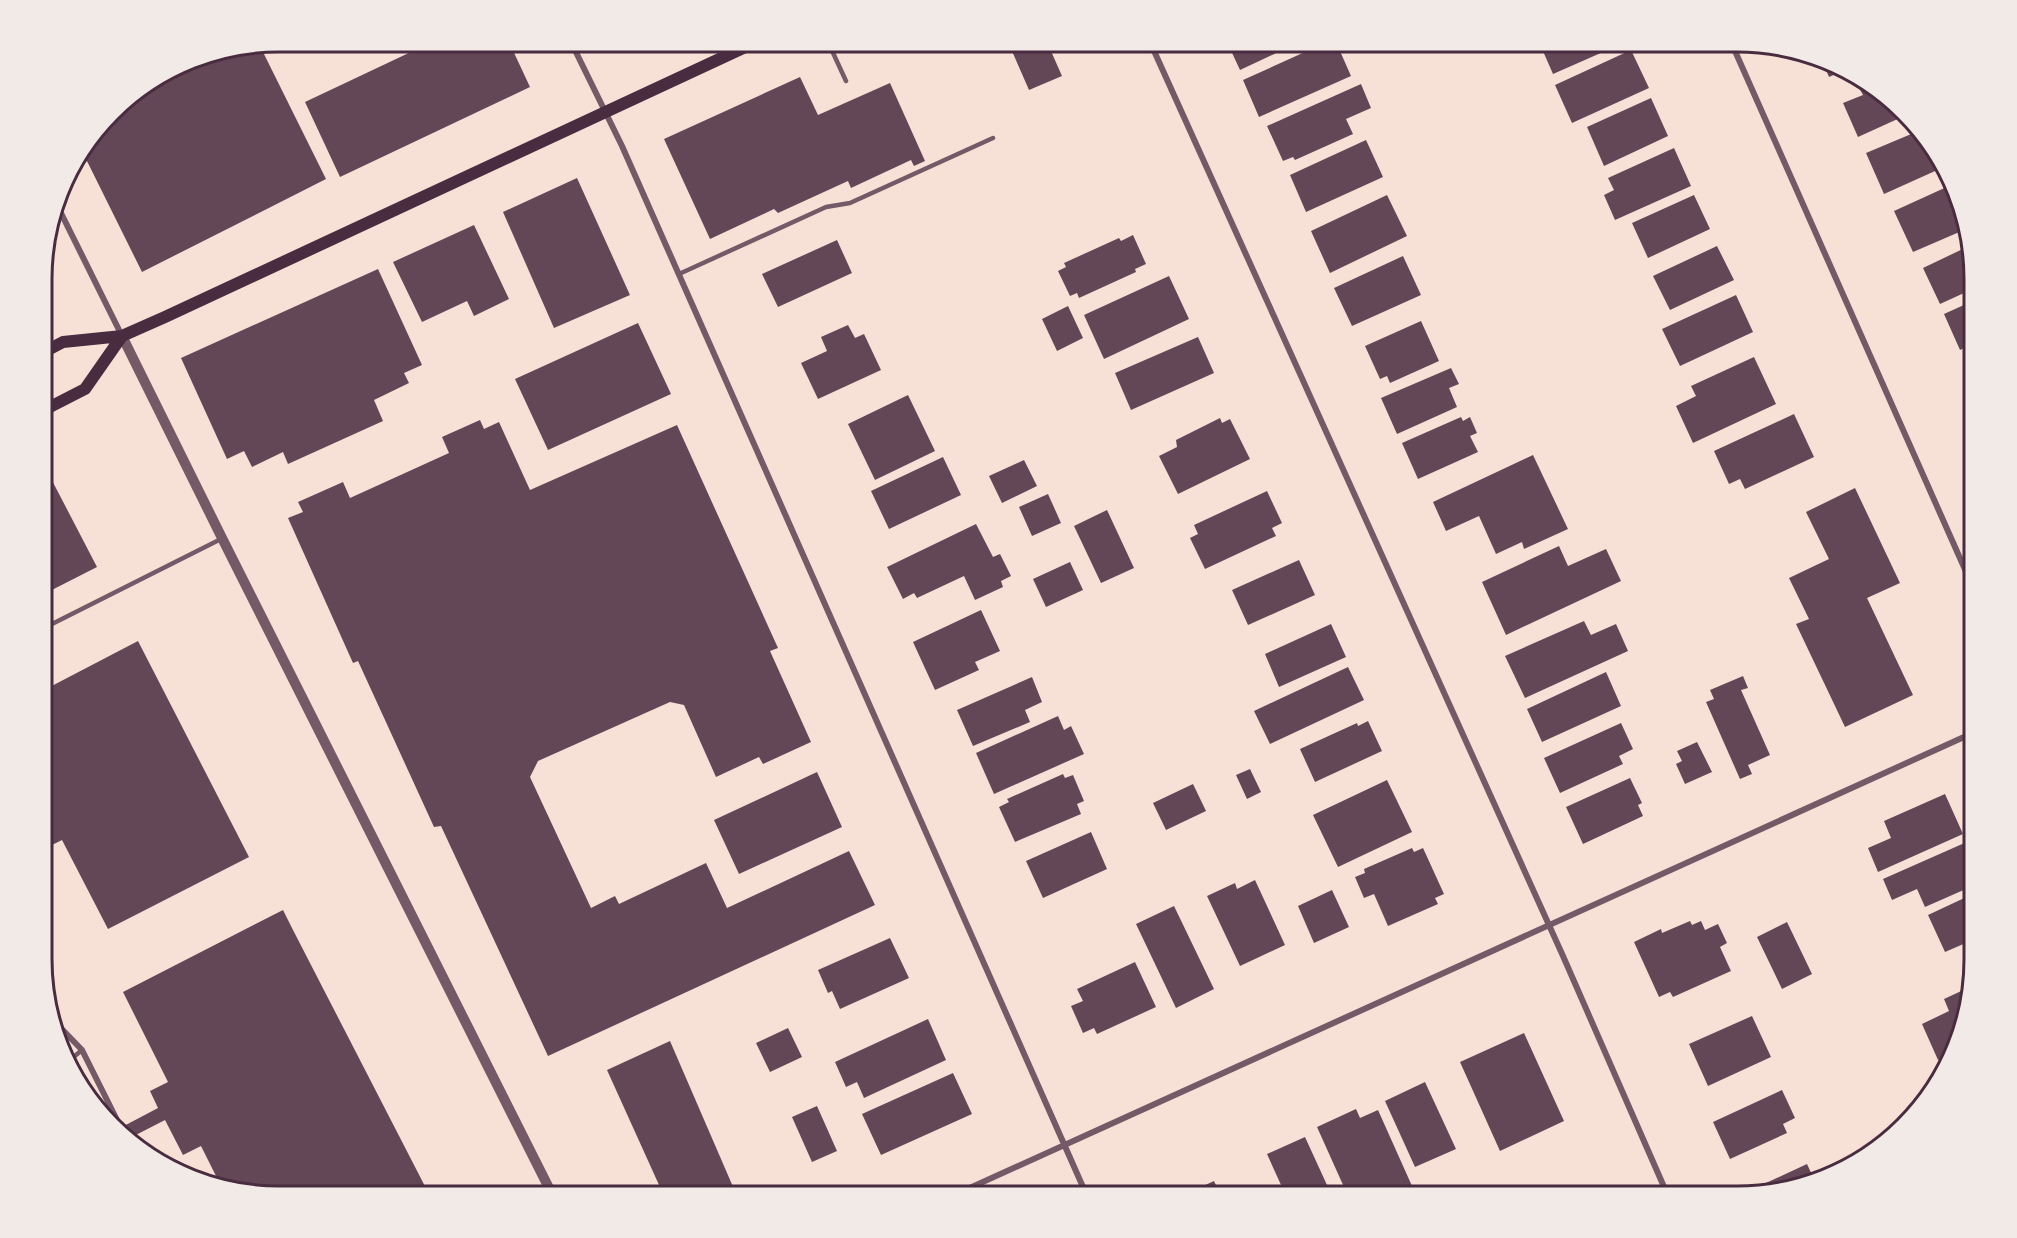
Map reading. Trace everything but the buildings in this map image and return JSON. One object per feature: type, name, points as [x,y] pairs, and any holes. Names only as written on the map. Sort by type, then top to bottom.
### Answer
[{"type":"main road","points":[[52,348],[63,342],[122,336],[734,52]]},
{"type":"main road","points":[[52,406],[85,389],[122,336]]},
{"type":"street","points":[[577,52],[679,274],[1083,1186]]},
{"type":"street","points":[[1155,52],[1664,1186]]},
{"type":"street","points":[[1735,52],[1964,569]]},
{"type":"street","points":[[62,215],[548,1186]]},
{"type":"street","points":[[974,1186],[1964,737]]},
{"type":"street","points":[[65,1033],[82,1050],[113,1113]]},
{"type":"lane","points":[[833,52],[846,81]]},
{"type":"lane","points":[[679,274],[826,207],[850,203],[993,138]]},
{"type":"lane","points":[[52,624],[222,538]]},
{"type":"lane","points":[[75,1056],[82,1050]]}]
